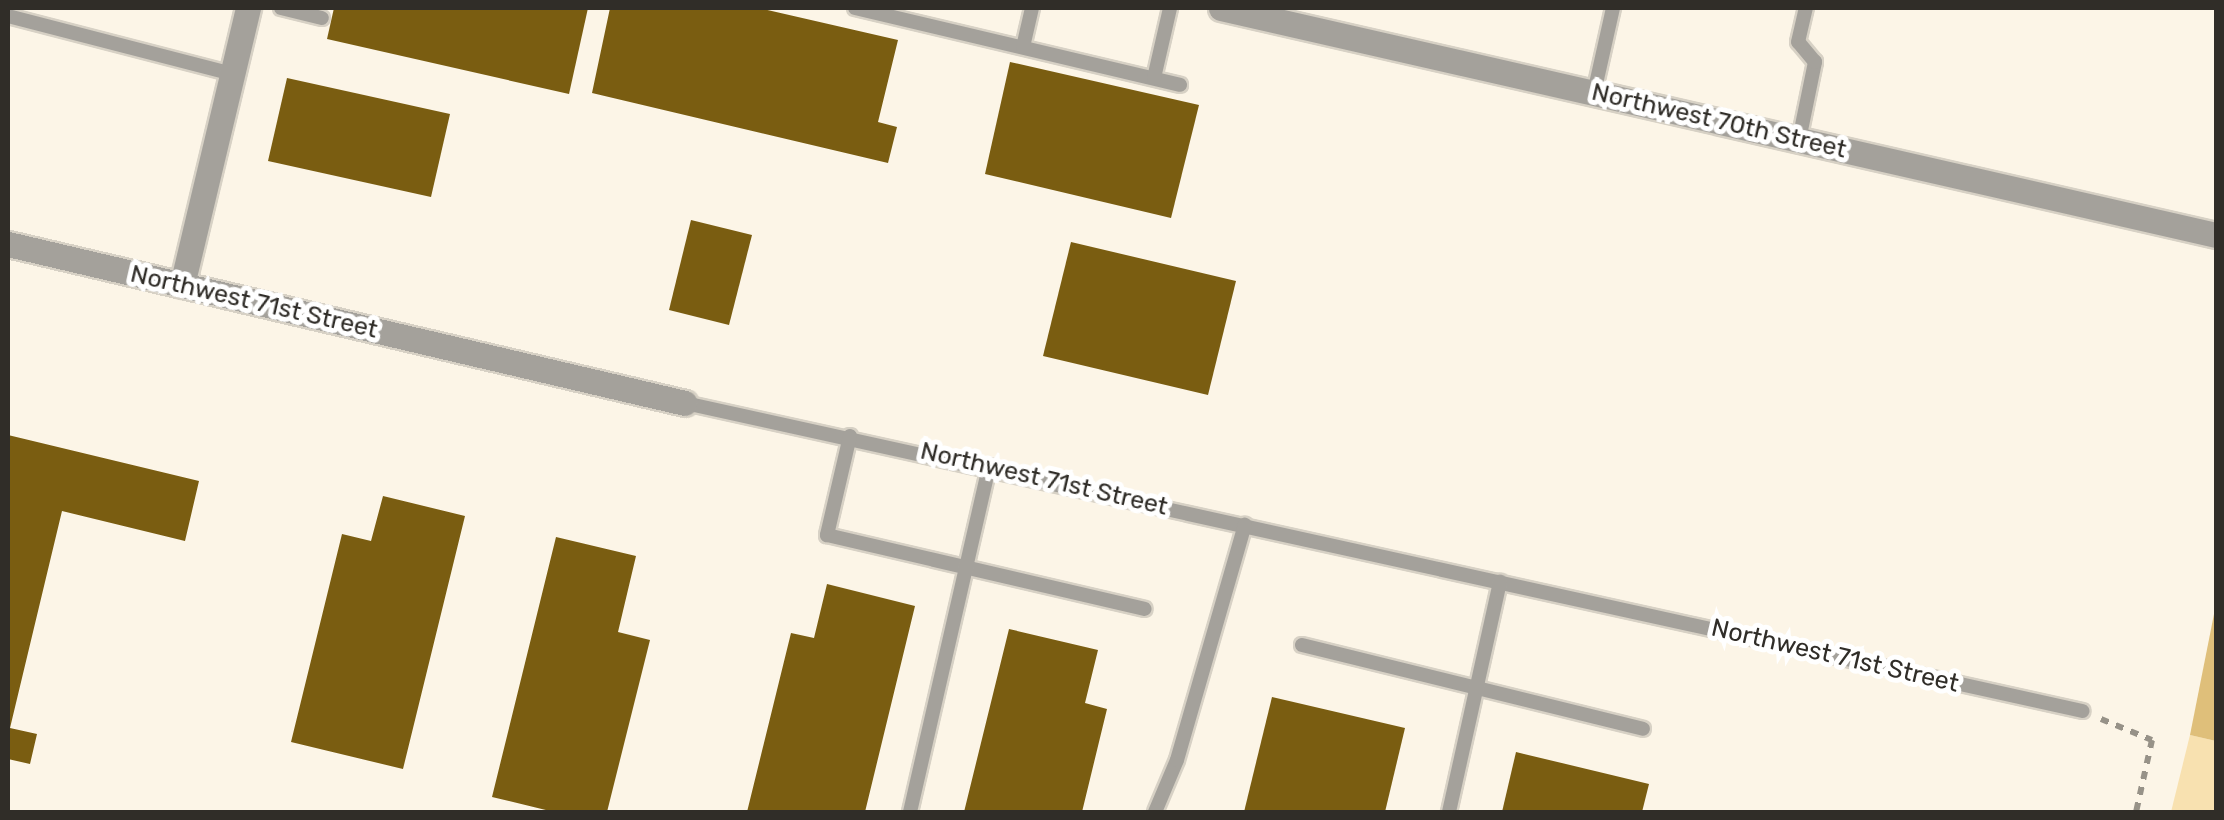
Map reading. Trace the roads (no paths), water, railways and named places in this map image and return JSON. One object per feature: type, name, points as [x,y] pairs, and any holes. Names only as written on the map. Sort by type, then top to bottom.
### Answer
[{"type":"street","points":[[182,284],[248,8]]},
{"type":"street","name":"Northwest 70th Street","points":[[1220,8],[2216,235]]},
{"type":"street","name":"Northwest 71st Street","points":[[8,244],[685,403]]},
{"type":"lane","points":[[280,8],[322,18]]},
{"type":"lane","points":[[855,8],[897,12],[1180,84]]},
{"type":"lane","points":[[1023,47],[1032,8]]},
{"type":"lane","points":[[1154,78],[1170,8]]},
{"type":"lane","points":[[1594,93],[1613,8]]},
{"type":"lane","points":[[1799,140],[1816,62],[1798,42],[1806,8]]},
{"type":"lane","points":[[8,16],[232,74]]},
{"type":"lane","name":"Northwest 71st Street","points":[[685,403],[989,466],[2082,712]]},
{"type":"lane","points":[[850,436],[828,534],[1144,609]]},
{"type":"lane","points":[[910,812],[989,466]]},
{"type":"lane","points":[[1155,812],[1178,760],[1245,525]]},
{"type":"lane","points":[[1449,812],[1500,582]]},
{"type":"lane","points":[[1302,644],[1644,729]]}]
